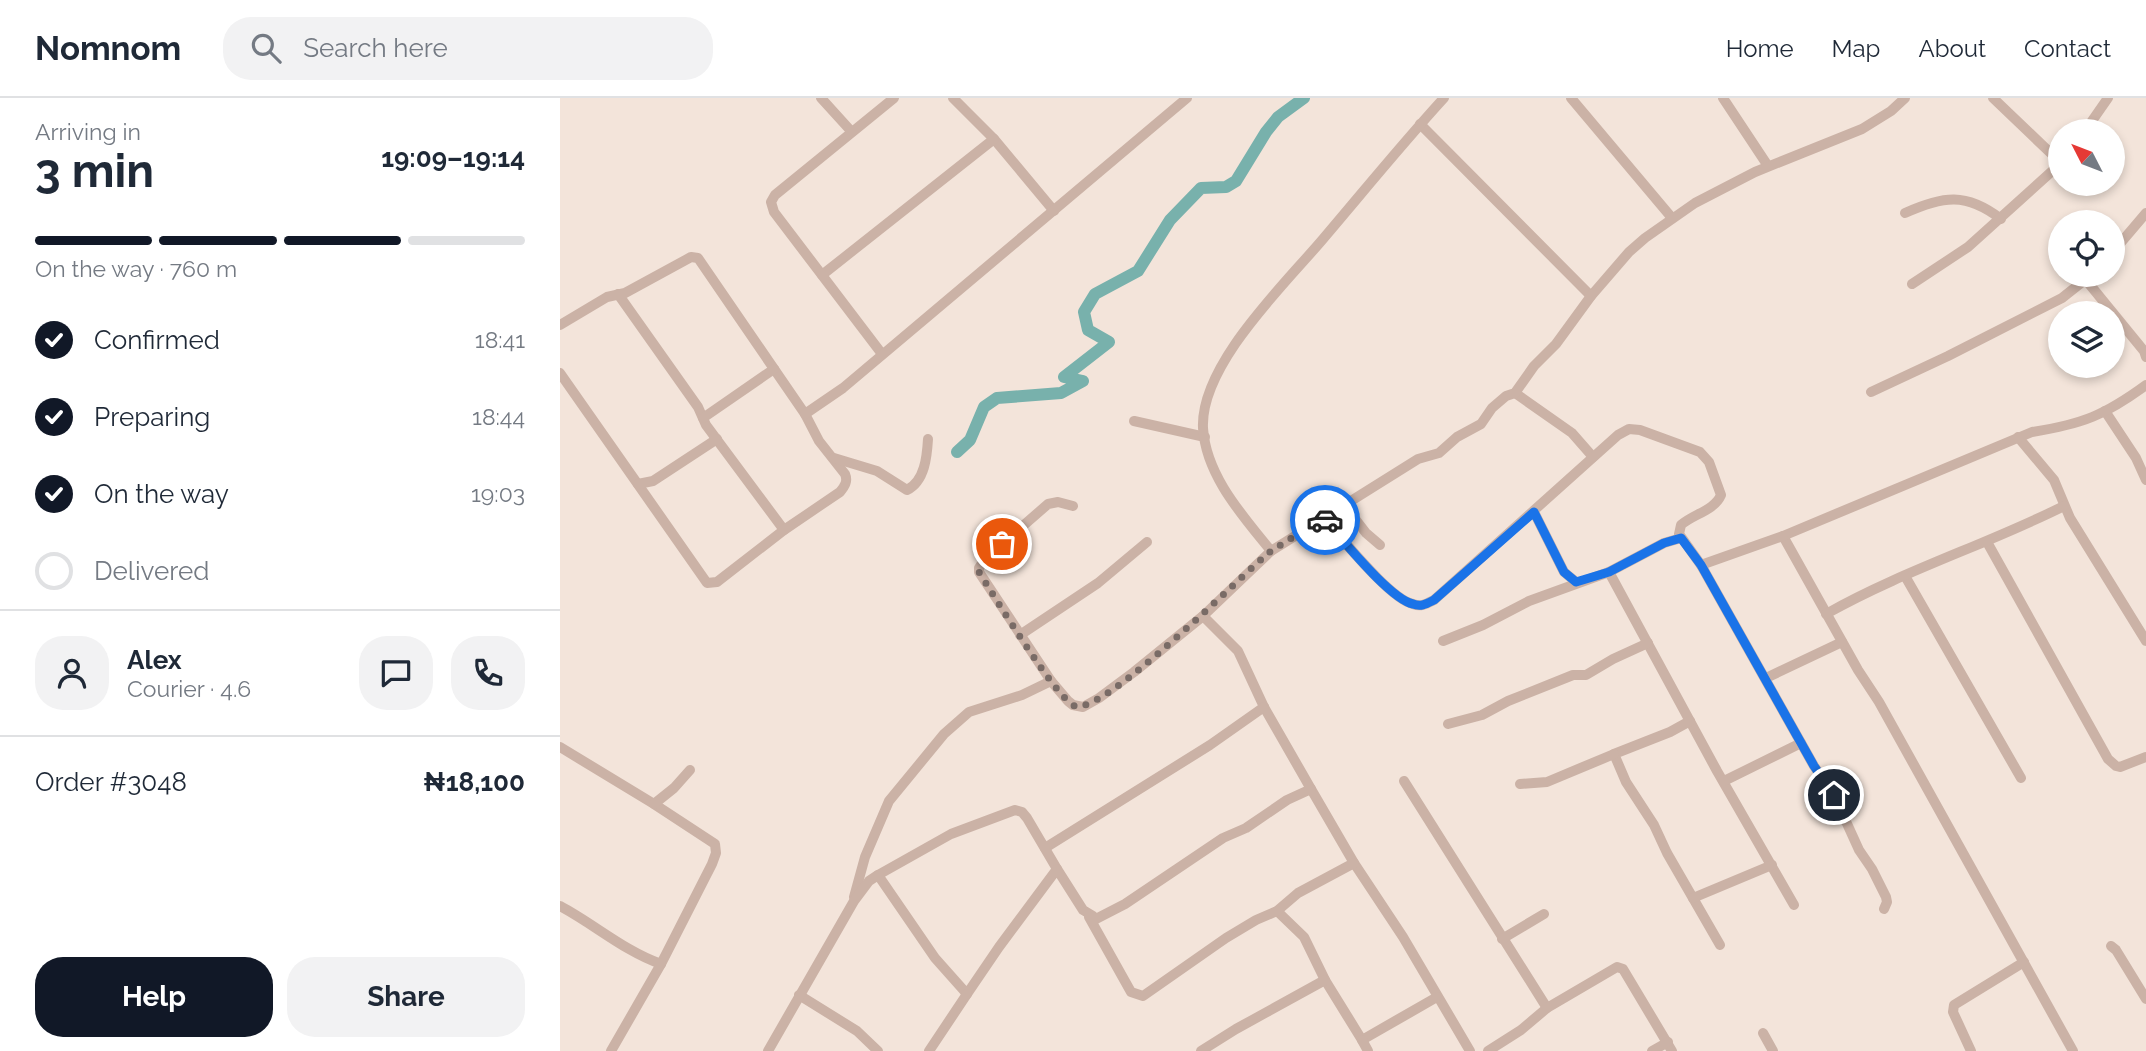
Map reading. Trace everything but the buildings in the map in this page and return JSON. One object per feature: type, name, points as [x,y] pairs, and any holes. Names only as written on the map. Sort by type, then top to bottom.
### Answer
[{"type":"street","points":[[821,98],[851,131]]},
{"type":"street","points":[[882,354],[774,212],[771,202],[775,195],[894,98]]},
{"type":"street","points":[[953,98],[994,139],[1054,211]]},
{"type":"street","points":[[1271,551],[1229,497],[1218,477],[1203,428],[1210,392],[1241,337],[1444,98]]},
{"type":"street","points":[[1571,98],[1672,218]]},
{"type":"street","points":[[1723,98],[1768,166]]},
{"type":"street","points":[[1073,506],[1058,502],[1048,504],[985,559],[979,572],[1051,681],[1073,705],[1083,706],[1099,698],[1134,672],[1203,616],[1271,551],[1325,520],[1418,459],[1439,453],[1457,437],[1481,424],[1492,408],[1506,396],[1515,393],[1534,366],[1556,344],[1591,296],[1629,252],[1672,218],[1695,203],[1768,166],[1862,130],[1905,98]]},
{"type":"street","points":[[2093,119],[2108,98]]},
{"type":"street","points":[[805,414],[843,388],[1184,99]]},
{"type":"street","points":[[1998,100],[2048,151]]},
{"type":"street","points":[[1420,124],[1591,296]]},
{"type":"street","points":[[822,275],[994,139]]},
{"type":"street","points":[[1912,284],[1968,247],[2048,174]]},
{"type":"street","points":[[1905,213],[1937,200],[1955,198],[1978,205],[2001,219]]},
{"type":"street","points":[[2125,238],[2146,213]]},
{"type":"street","points":[[560,325],[607,297],[634,289],[691,257],[698,258],[847,479],[843,489],[717,582],[707,583],[560,373]]},
{"type":"street","points":[[1871,392],[2062,298],[2076,287]]},
{"type":"street","points":[[2095,287],[2146,357]]},
{"type":"street","points":[[618,294],[717,439],[784,530]]},
{"type":"street","points":[[703,418],[774,369]]},
{"type":"street","points":[[1701,565],[1783,536],[2018,437],[2082,422],[2146,385]]},
{"type":"street","points":[[1515,393],[1572,433],[1592,457]]},
{"type":"street","points":[[2105,411],[2136,458],[2146,480]]},
{"type":"street","points":[[1134,421],[1205,437]]},
{"type":"street","points":[[1325,520],[1394,594],[1410,604],[1423,606],[1434,600],[1618,435],[1629,429],[1640,430],[1700,452],[1709,462],[1721,495],[1711,507],[1681,525],[1681,538],[1701,565],[1766,678],[1769,688],[1834,795],[1859,850],[1886,897],[1884,909]]},
{"type":"street","points":[[2018,437],[2054,480],[2064,506],[2146,641]]},
{"type":"street","points":[[638,484],[653,481],[717,439]]},
{"type":"street","points":[[834,458],[883,474],[907,490],[913,487],[921,473],[928,439]]},
{"type":"street","points":[[1345,506],[1366,533],[1380,545]]},
{"type":"street","points":[[1826,614],[2064,506]]},
{"type":"street","points":[[1534,512],[1564,572],[1576,582]]},
{"type":"street","points":[[1783,536],[1879,702],[2073,1051]]},
{"type":"street","points":[[1443,641],[1483,625],[1528,601],[1609,572],[1664,543],[1681,538]]},
{"type":"street","points":[[1020,635],[1098,583],[1147,542]]},
{"type":"street","points":[[1987,542],[2108,759],[2120,767],[2146,757]]},
{"type":"street","points":[[1609,572],[1794,905]]},
{"type":"street","points":[[1905,576],[2021,778]]},
{"type":"street","points":[[1203,616],[1238,651],[1264,707],[1311,789],[1470,1051]]},
{"type":"street","points":[[1766,678],[1842,642]]},
{"type":"street","points":[[1448,724],[1482,715],[1508,701],[1573,676],[1586,675],[1648,643]]},
{"type":"street","points":[[854,901],[865,857],[890,801],[944,734],[969,712],[1022,695],[1051,681]]},
{"type":"street","points":[[1045,848],[1210,745],[1264,707]]},
{"type":"street","points":[[1520,784],[1547,782],[1670,732],[1690,721]]},
{"type":"street","points":[[1724,781],[1801,743]]},
{"type":"street","points":[[560,747],[654,804],[708,839],[717,848],[712,864],[661,964],[611,1051]]},
{"type":"street","points":[[1614,754],[1626,782],[1654,825],[1667,853],[1720,945]]},
{"type":"street","points":[[654,804],[674,788],[690,770]]},
{"type":"street","points":[[1404,781],[1547,1009]]},
{"type":"street","points":[[1087,914],[1093,916],[1092,921],[1125,904],[1223,838],[1246,828],[1287,800],[1311,789]]},
{"type":"street","points":[[768,1051],[854,901],[869,881],[951,834],[1015,810],[1022,812],[1027,818],[1087,914],[1131,992],[1143,996],[1226,938],[1277,911],[1298,893],[1354,863]]},
{"type":"street","points":[[1693,898],[1772,865]]},
{"type":"street","points":[[929,1051],[999,947],[1057,869]]},
{"type":"street","points":[[878,875],[935,958],[967,994]]},
{"type":"street","points":[[560,906],[631,950],[661,964]]},
{"type":"street","points":[[1277,911],[1304,937],[1325,980],[1368,1051]]},
{"type":"street","points":[[1502,939],[1544,914]]},
{"type":"street","points":[[2111,946],[2146,999]]},
{"type":"street","points":[[1971,1051],[1953,1012],[1954,1005],[2024,962]]},
{"type":"street","points":[[1488,1051],[1547,1009],[1617,967],[1623,969],[1670,1046],[1652,1051]]},
{"type":"street","points":[[1201,1051],[1325,980]]},
{"type":"street","points":[[799,995],[857,1031],[878,1051]]},
{"type":"street","points":[[1362,1040],[1437,997]]},
{"type":"street","points":[[1763,1033],[1773,1051]]},
{"type":"waterway","points":[[957,452],[970,440],[984,407],[997,398],[1061,393],[1083,381],[1064,377],[1109,342],[1088,330],[1084,312],[1095,294],[1138,271],[1170,220],[1201,188],[1226,187],[1236,181],[1278,117],[1304,98]]},
{"type":"way so far","points":[[1002,544],[985,559],[979,572],[1051,681],[1073,705],[1083,706],[1099,698],[1134,672],[1203,616],[1271,551],[1325,520]]},
{"type":"route","points":[[1325,520],[1394,594],[1410,604],[1423,606],[1434,600],[1534,512],[1564,572],[1576,582],[1609,572],[1664,543],[1681,538],[1701,565],[1814,766],[1834,795]]}]
